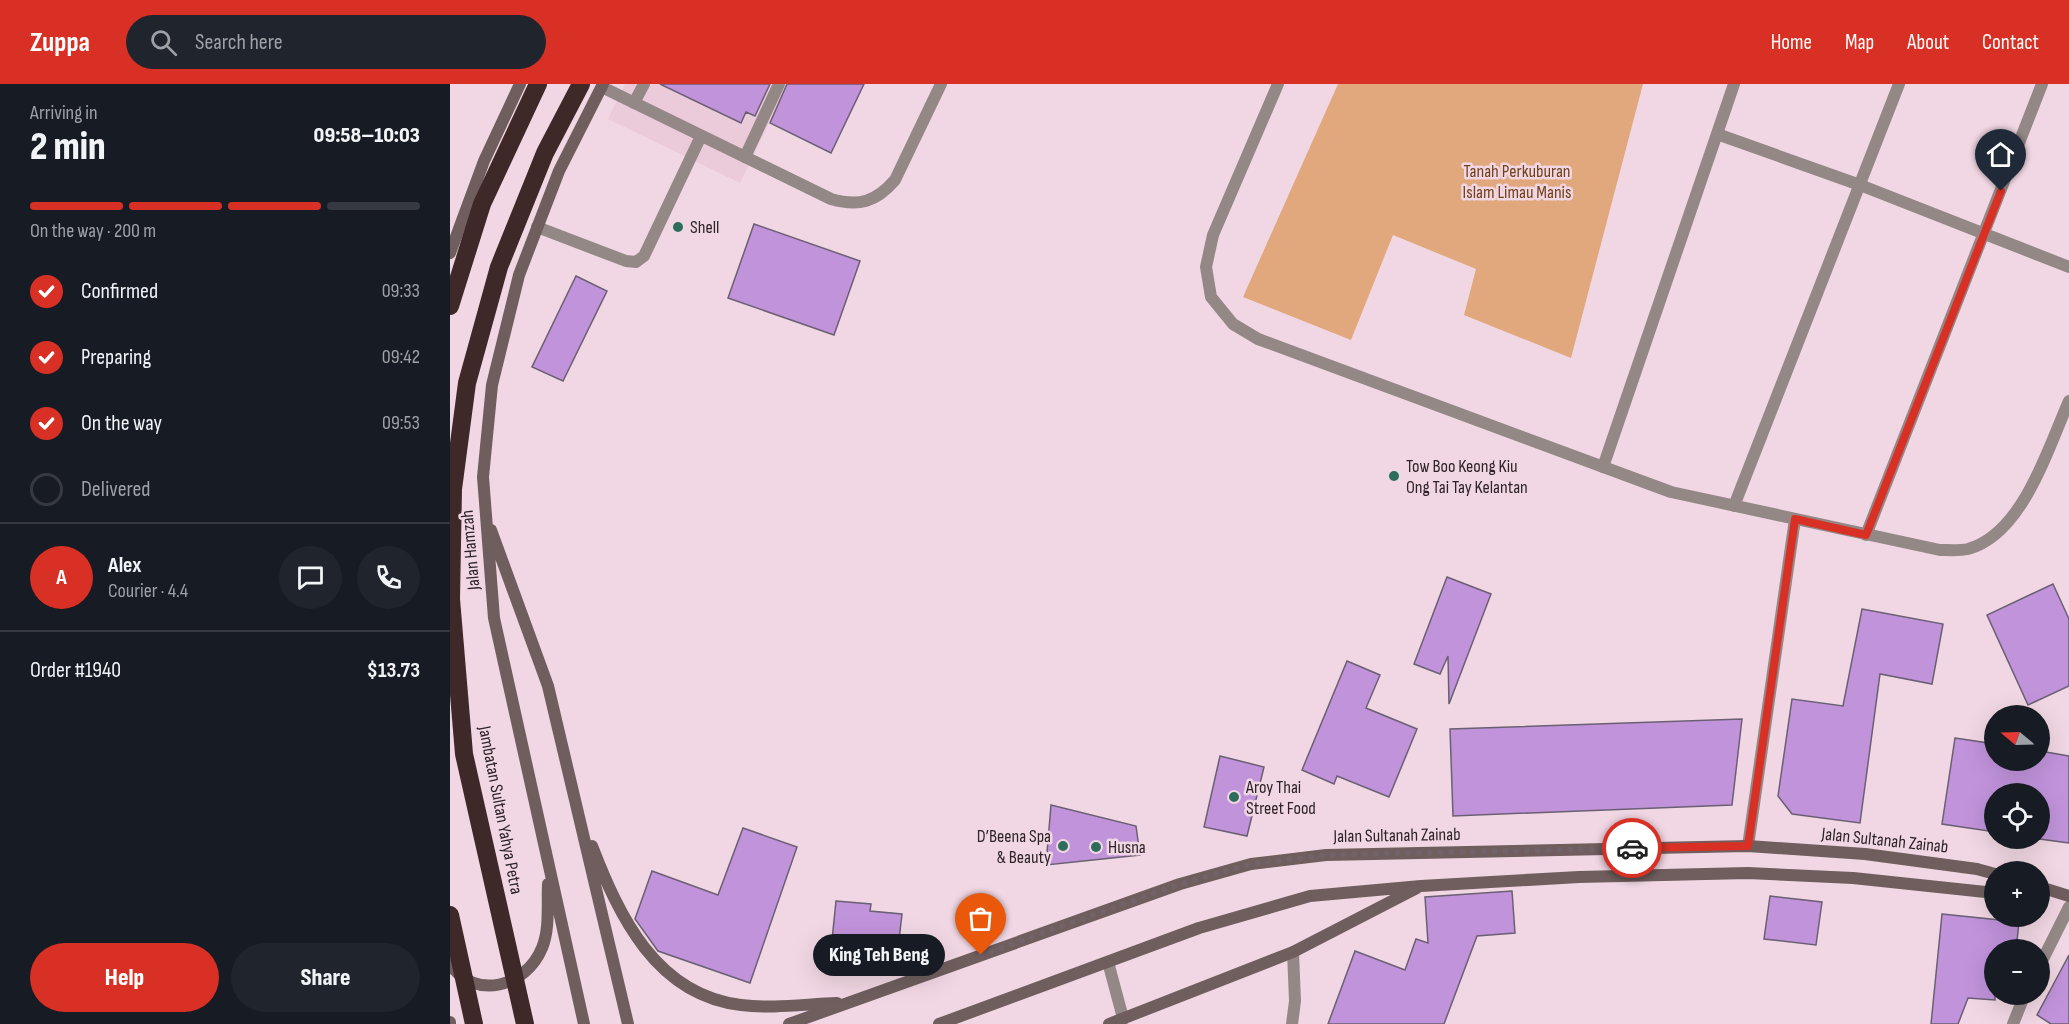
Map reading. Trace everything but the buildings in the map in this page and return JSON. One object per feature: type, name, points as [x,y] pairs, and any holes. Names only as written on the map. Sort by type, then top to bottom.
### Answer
[{"type":"highway","points":[[450,306],[482,204],[537,84]]},
{"type":"highway","name":"Jambatan Sultan Yahya Petra","points":[[525,1024],[464,754],[452,599],[453,489],[467,383],[499,267],[545,153],[581,84]]},
{"type":"highway","points":[[450,915],[474,1024]]},
{"type":"main road","points":[[450,253],[484,161],[520,84]]},
{"type":"main road","name":"Jalan Hamzah","points":[[584,1024],[494,618],[483,477],[492,385],[519,275],[558,171],[602,86]]},
{"type":"main road","points":[[484,512],[548,686],[628,1024]]},
{"type":"main road","points":[[575,800],[616,904],[631,931],[651,957],[668,973],[714,999],[741,1005],[849,1003]]},
{"type":"main road","name":"Jalan Sultanah Zainab","points":[[789,1024],[1180,884],[1251,864],[1326,855],[1748,846],[1865,854],[1984,871]]},
{"type":"main road","points":[[450,964],[457,975],[478,985],[495,987],[510,983],[524,975],[543,947],[549,867]]},
{"type":"main road","points":[[939,1024],[1199,928],[1289,902],[1333,894],[1421,886],[1579,877],[1748,873],[1853,878],[1984,892]]},
{"type":"main road","points":[[1109,1024],[1122,1021],[1293,952],[1421,886]]},
{"type":"main road","points":[[2050,890],[2069,896]]},
{"type":"main road","points":[[2050,895],[2069,896]]},
{"type":"street","points":[[634,103],[644,84]]},
{"type":"street","points":[[745,157],[779,84]]},
{"type":"street","points":[[602,86],[831,199],[849,204],[866,203],[884,193],[895,180],[941,84]]},
{"type":"street","points":[[1278,84],[1214,235],[1206,267],[1211,297],[1233,324],[1258,339],[1671,492],[1940,550],[1968,549],[1994,536],[2013,517],[2028,493],[2069,401]]},
{"type":"street","points":[[1603,467],[1734,84]]},
{"type":"street","points":[[1734,506],[1899,84]]},
{"type":"street","points":[[1866,535],[2042,84]]},
{"type":"street","points":[[1717,134],[1860,185],[2069,267]]},
{"type":"street","points":[[537,227],[626,261],[636,262],[644,256],[701,136]]},
{"type":"street","points":[[1748,846],[1795,519]]},
{"type":"street","points":[[2050,945],[2069,908]]},
{"type":"street","points":[[1292,1024],[1295,1001],[1293,952]]},
{"type":"street","points":[[1108,962],[1122,1021]]},
{"type":"street","points":[[2013,1024],[2021,1005]]},
{"type":"shaded area","points":[[625,84],[788,84],[740,183],[608,119]]},
{"type":"green space","name":"Tanah Perkuburan Islam Limau Manis","points":[[1338,84],[1643,84],[1571,358],[1464,315],[1476,269],[1393,235],[1351,340],[1243,297]]},
{"type":"way so far","points":[[981,955],[1180,884],[1251,864],[1326,855],[1632,848]]},
{"type":"place","name":"Shell","points":[[678,227]]},
{"type":"place","name":"Tow Boo Keong Kiu Ong Tai Tay Kelantan","points":[[1394,476]]},
{"type":"place","name":"Aroy Thai Street Food","points":[[1234,797]]},
{"type":"place","name":"D’Beena Spa & Beauty","points":[[1063,846]]},
{"type":"place","name":"Husna","points":[[1096,847]]},
{"type":"place","name":"King Teh Beng","points":[[981,955]]},
{"type":"route","points":[[1632,848],[1748,846],[1795,519],[1866,535],[2001,191]]}]
